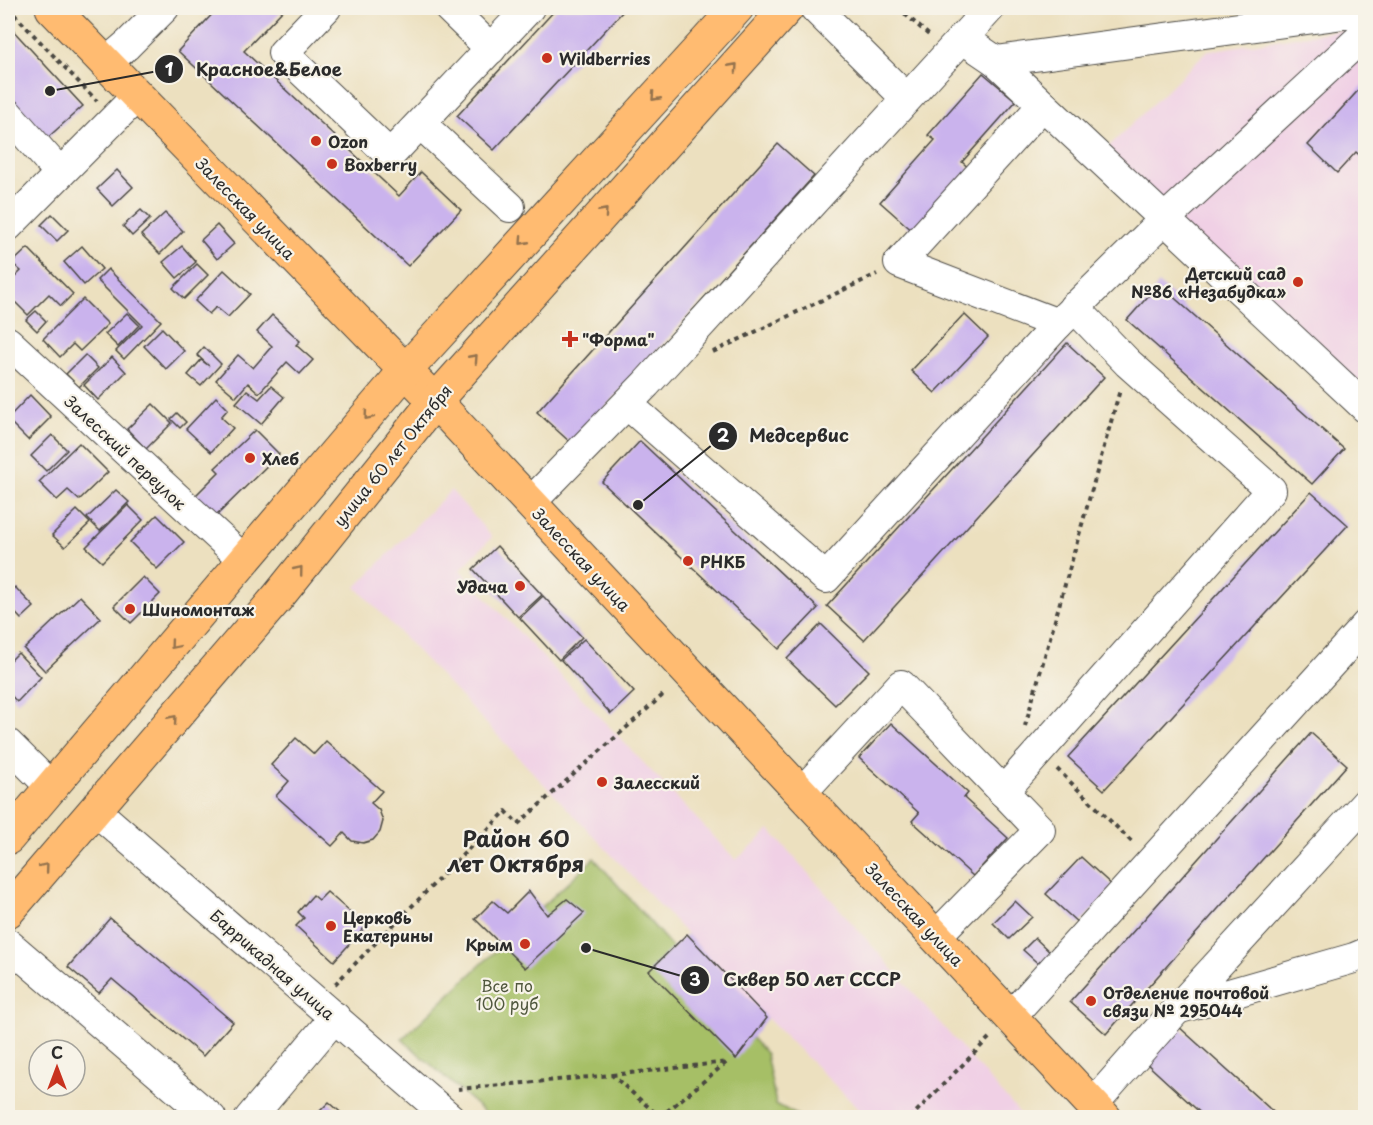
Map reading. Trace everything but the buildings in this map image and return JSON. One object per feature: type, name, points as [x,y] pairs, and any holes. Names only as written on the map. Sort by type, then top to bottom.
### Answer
[{"type":"main road","name":"Залесская улица","points":[[51,8],[435,401],[1099,1111]]},
{"type":"main road","points":[[8,838],[405,371],[737,8]]},
{"type":"main road","name":"улица 60 лет Октября","points":[[8,911],[277,598],[435,401],[787,8]]},
{"type":"street","points":[[106,63],[164,8]]},
{"type":"street","points":[[326,8],[283,53],[390,155],[529,8]]},
{"type":"street","points":[[449,8],[491,49]]},
{"type":"street","points":[[815,8],[906,98]]},
{"type":"street","points":[[530,503],[627,404],[990,8]]},
{"type":"street","points":[[996,61],[1229,18],[1365,10]]},
{"type":"street","points":[[627,404],[826,578],[1066,315],[1164,220],[1365,33]]},
{"type":"street","points":[[956,45],[996,61],[1365,408]]},
{"type":"street","points":[[8,226],[137,96]]},
{"type":"street","points":[[1003,792],[1271,490],[1128,363],[1066,315],[899,263],[1042,106]]},
{"type":"street","points":[[8,114],[60,173]]},
{"type":"street","points":[[421,124],[510,207]]},
{"type":"street","name":"Залесский переулок","points":[[8,342],[245,561]]},
{"type":"street","points":[[1011,1016],[1365,625]]},
{"type":"street","points":[[801,793],[901,685],[1040,830],[936,936]]},
{"type":"street","points":[[8,744],[52,788]]},
{"type":"street","points":[[1099,1111],[1177,1009],[1365,803]]},
{"type":"street","name":"Баррикадная улица","points":[[95,810],[450,1118]]},
{"type":"street","points":[[8,944],[211,1118]]},
{"type":"street","points":[[1177,1009],[1354,958],[1365,952]]},
{"type":"street","points":[[250,1118],[334,1017]]},
{"type":"path","points":[[8,8],[114,119]]},
{"type":"path","points":[[898,8],[956,45]]},
{"type":"path","points":[[709,354],[899,263]]},
{"type":"path","points":[[1128,363],[1022,735],[1151,861]]},
{"type":"path","points":[[334,986],[506,811],[518,824],[663,695]]},
{"type":"path","points":[[910,1118],[1011,1016]]},
{"type":"path","points":[[421,1092],[727,1062],[660,1117],[612,1075]]},
{"type":"shaded area","name":"Детский сад №86 «Незабудка»","points":[[1365,26],[1365,405],[1096,159],[1207,51]]},
{"type":"shaded area","name":"Залесский","points":[[451,490],[492,537],[460,570],[736,860],[770,830],[1023,1117],[867,1117],[767,1018],[356,587]]},
{"type":"green space","name":"Все по 100 руб","points":[[594,858],[766,1054],[776,1104],[800,1117],[490,1117],[402,1039]]},
{"type":"place","name":"Wildberries","points":[[547,58]]},
{"type":"place","name":"Красное&Белое","points":[[50,91]]},
{"type":"place","name":"Ozon","points":[[316,141]]},
{"type":"place","name":"Boxberry","points":[[332,164]]},
{"type":"place","name":"Детский сад №86 «Незабудка»","points":[[1298,282]]},
{"type":"place","name":"\"Форма\"","points":[[570,339]]},
{"type":"place","name":"Хлеб","points":[[250,458]]},
{"type":"place","name":"Медсервис","points":[[638,505]]},
{"type":"place","name":"РНКБ","points":[[688,561]]},
{"type":"place","name":"Удача","points":[[520,586]]},
{"type":"place","name":"Шиномонтаж","points":[[130,609]]},
{"type":"place","name":"Залесский","points":[[602,782]]},
{"type":"place","name":"Церковь Екатерины","points":[[331,926]]},
{"type":"place","name":"Крым","points":[[525,944]]},
{"type":"place","name":"Сквер 50 лет СССР","points":[[586,948]]},
{"type":"place","name":"Отделение почтовой связи № 295044","points":[[1091,1001]]},
{"type":"district","name":"Район 60 лет Октября","points":[[516,850]]}]
